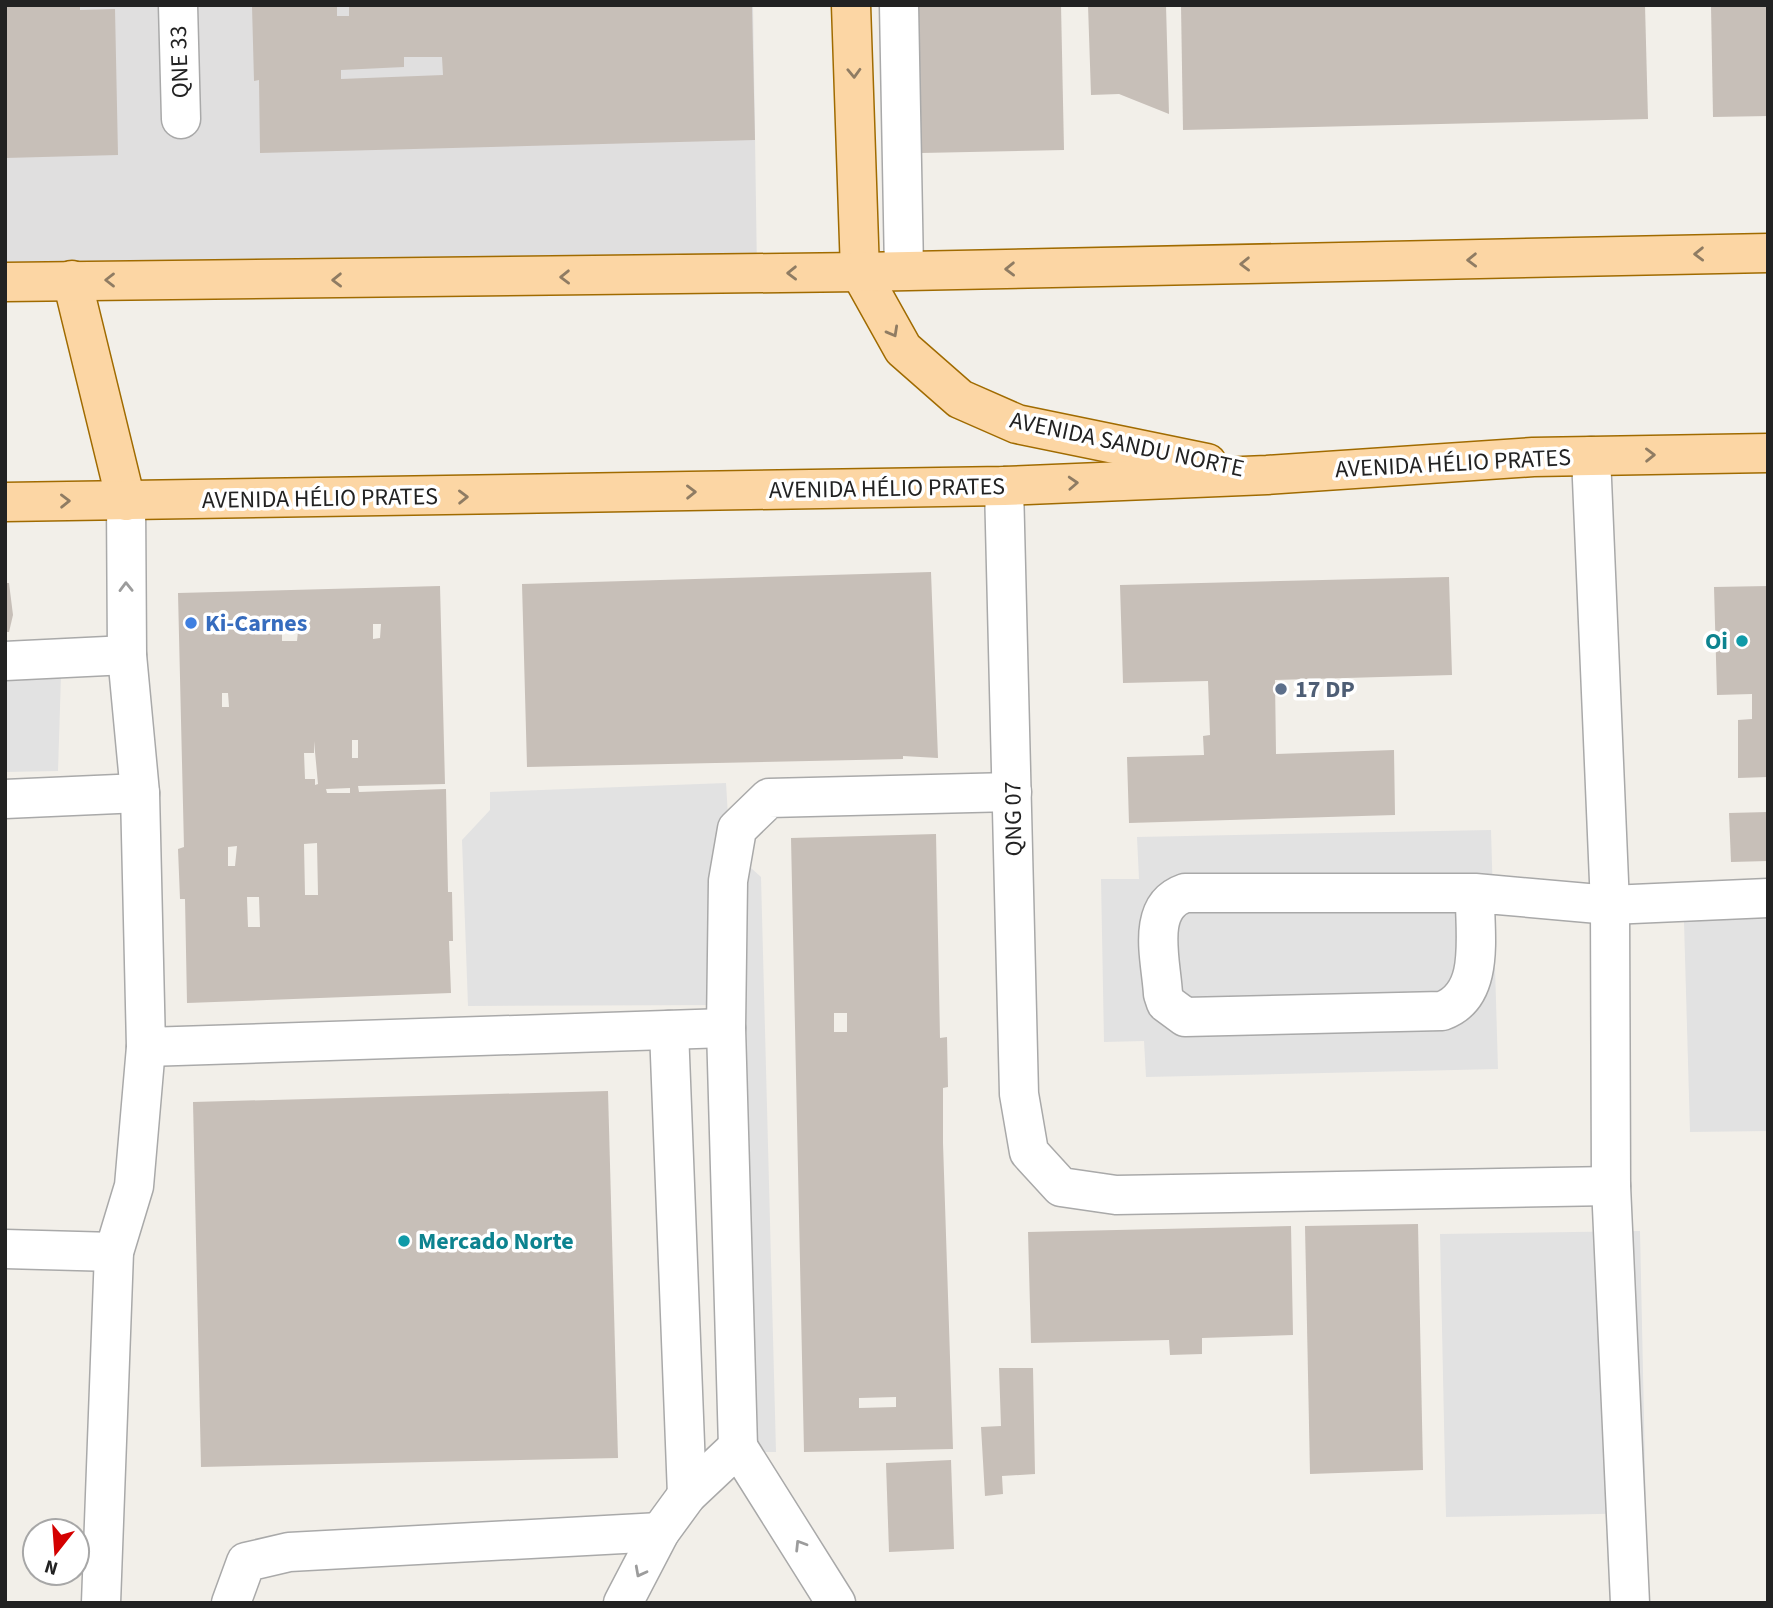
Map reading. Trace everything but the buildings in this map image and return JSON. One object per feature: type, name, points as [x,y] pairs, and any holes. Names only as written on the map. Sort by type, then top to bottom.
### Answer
[{"type":"main road","name":"AVENIDA SANDU NORTE","points":[[851,5],[860,272],[903,349],[960,399],[1017,424],[1267,474]]},
{"type":"main road","points":[[5,282],[860,272],[1768,253]]},
{"type":"main road","points":[[72,280],[125,500]]},
{"type":"main road","name":"AVENIDA HÉLIO PRATES","points":[[5,502],[1004,486],[1591,456],[1768,453]]},
{"type":"street","name":"QNE 33","points":[[178,5],[181,119]]},
{"type":"street","points":[[898,5],[904,270]]},
{"type":"street","points":[[1591,456],[1610,905],[1611,1186],[1630,1603]]},
{"type":"street","name":"QNG 07","points":[[1004,486],[1019,1094],[1029,1152],[1061,1187],[1116,1195],[1611,1186]]},
{"type":"street","points":[[101,1603],[114,1252],[134,1186],[146,1047],[140,793],[127,655],[125,500]]},
{"type":"street","points":[[5,661],[127,655]]},
{"type":"street","points":[[836,1603],[738,1447],[735,1254],[726,1028],[728,881],[737,829],[769,798],[1012,792]]},
{"type":"street","points":[[5,799],[140,793]]},
{"type":"street","points":[[1475,893],[1472,982],[1461,1001],[1442,1011],[1185,1017],[1166,1003],[1163,994],[1160,915],[1166,904],[1185,893],[1475,893],[1610,905],[1768,898]]},
{"type":"street","points":[[146,1047],[726,1028]]},
{"type":"street","points":[[669,1030],[687,1495]]},
{"type":"street","points":[[5,1249],[114,1252]]},
{"type":"street","points":[[678,1253],[735,1254]]},
{"type":"street","points":[[623,1603],[660,1532],[687,1495],[738,1447]]},
{"type":"street","points":[[230,1603],[246,1562],[289,1552],[660,1532]]},
{"type":"shaded area","points":[[5,5],[753,5],[757,272],[5,271]]},
{"type":"shaded area","points":[[61,676],[58,771],[5,772],[5,678]]},
{"type":"shaded area","points":[[726,783],[730,849],[761,877],[776,1452],[741,1452],[728,1005],[468,1006],[462,840],[490,810],[490,792]]},
{"type":"shaded area","points":[[1491,830],[1498,1069],[1146,1077],[1144,1041],[1104,1042],[1101,879],[1139,879],[1137,837]]},
{"type":"shaded area","points":[[1768,885],[1768,1131],[1690,1132],[1683,887]]},
{"type":"shaded area","points":[[1640,1231],[1646,1513],[1446,1517],[1440,1234]]},
{"type":"place","name":"Ki-Carnes","points":[[191,623]]},
{"type":"place","name":"Oi","points":[[1742,641]]},
{"type":"place","name":"17 DP","points":[[1281,689]]},
{"type":"place","name":"Mercado Norte","points":[[404,1241]]}]
